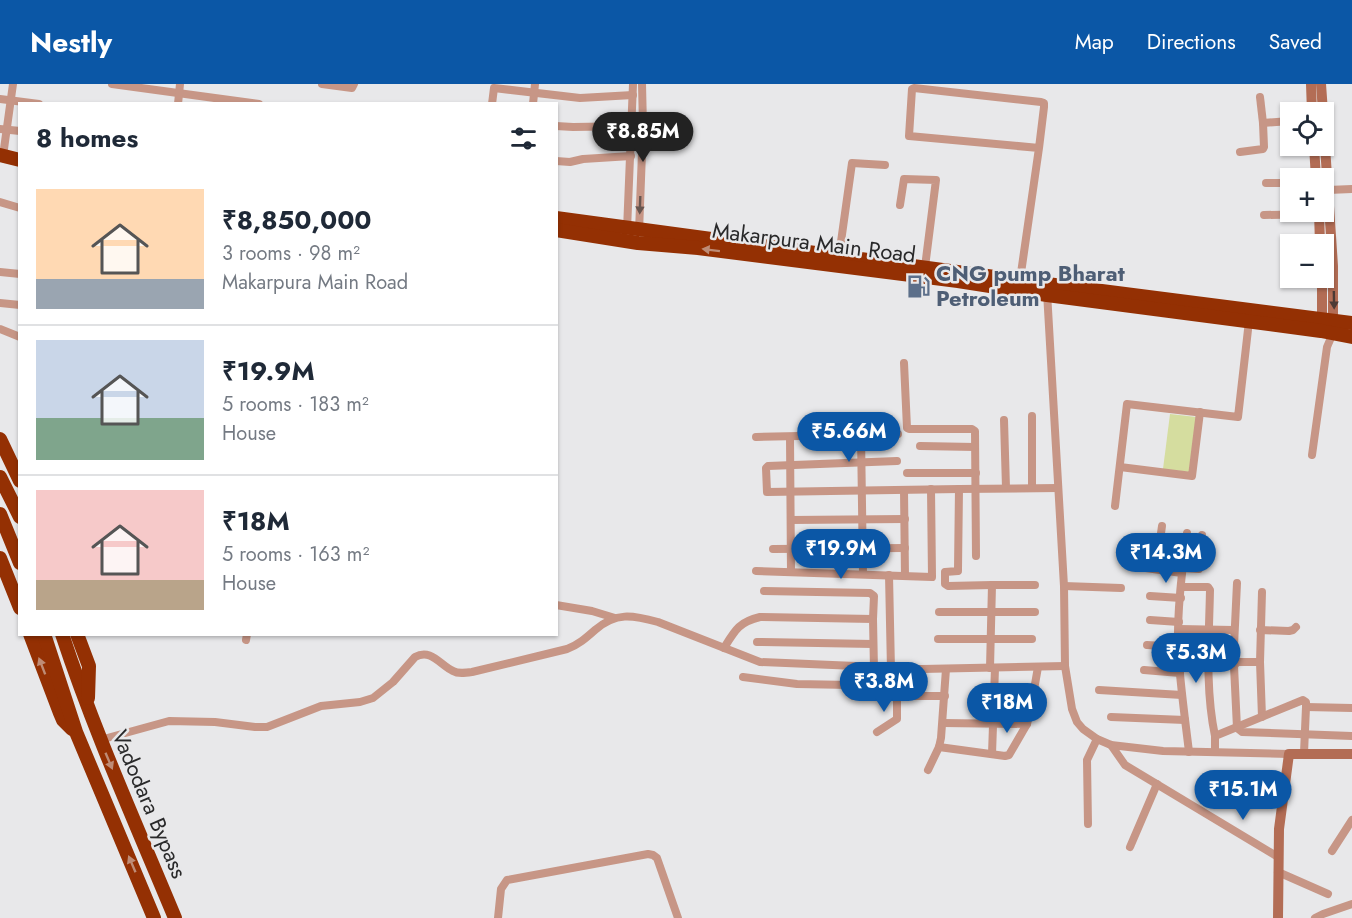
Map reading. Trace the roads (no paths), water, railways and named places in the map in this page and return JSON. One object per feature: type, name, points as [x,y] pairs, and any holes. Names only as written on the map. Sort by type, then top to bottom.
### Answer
[{"type":"highway","points":[[2,152],[18,152]]},
{"type":"highway","points":[[2,152],[18,159]]},
{"type":"highway","name":"Makarpura Main Road","points":[[558,218],[632,235],[733,253],[958,281],[1270,313],[1328,326],[1352,336]]},
{"type":"highway","name":"Makarpura Main Road","points":[[558,230],[632,235],[925,267],[1020,280],[1047,289],[1249,321],[1328,326],[1352,323]]},
{"type":"highway","points":[[0,439],[18,477]]},
{"type":"highway","points":[[0,477],[18,513]]},
{"type":"highway","points":[[0,514],[18,558]]},
{"type":"highway","points":[[0,558],[18,603]]},
{"type":"highway","points":[[31,636],[63,720],[76,732]]},
{"type":"highway","points":[[45,636],[76,732]]},
{"type":"highway","name":"Vadodara Bypass","points":[[63,636],[100,740],[175,918]]},
{"type":"highway","points":[[78,636],[89,666],[88,706]]},
{"type":"highway","name":"Vadodara Bypass","points":[[76,732],[154,918]]},
{"type":"street","points":[[2,152],[3,129],[13,84]]},
{"type":"street","points":[[112,84],[243,102]]},
{"type":"street","points":[[178,102],[180,84]]},
{"type":"street","points":[[322,84],[352,88],[354,84]]},
{"type":"street","points":[[632,235],[633,84]]},
{"type":"street","points":[[632,235],[643,126],[642,84]]},
{"type":"street","points":[[1311,84],[1312,102]]},
{"type":"street","points":[[1321,84],[1322,102]]},
{"type":"street","points":[[492,102],[494,88],[535,88],[580,98],[633,95]]},
{"type":"street","points":[[1020,280],[1039,148],[1044,103],[912,89],[909,136],[1039,148]]},
{"type":"street","points":[[1240,152],[1264,147],[1260,97]]},
{"type":"street","points":[[0,99],[25,102]]},
{"type":"street","points":[[1263,123],[1280,122]]},
{"type":"street","points":[[558,126],[643,126]]},
{"type":"street","points":[[3,129],[18,131]]},
{"type":"street","points":[[558,161],[631,156]]},
{"type":"street","points":[[839,256],[852,163],[885,165]]},
{"type":"street","points":[[900,205],[904,179],[936,180],[925,267]]},
{"type":"street","points":[[1266,183],[1280,183]]},
{"type":"street","points":[[1334,190],[1352,189]]},
{"type":"street","points":[[0,202],[18,207]]},
{"type":"street","points":[[1264,215],[1280,214]]},
{"type":"street","points":[[1312,455],[1327,347],[1333,266],[1330,222]]},
{"type":"street","points":[[0,272],[18,274]]},
{"type":"street","points":[[1323,288],[1328,326]]},
{"type":"street","points":[[1047,289],[1064,586],[1065,666],[1072,709],[1077,722],[1096,739],[1111,745],[1189,752],[1352,754]]},
{"type":"street","points":[[0,303],[18,305]]},
{"type":"street","points":[[1115,506],[1127,404],[1238,417],[1249,321]]},
{"type":"street","points":[[0,329],[18,336]]},
{"type":"street","points":[[904,363],[907,428],[972,429],[975,431],[976,556]]},
{"type":"street","points":[[1120,467],[1192,476],[1200,412]]},
{"type":"street","points":[[1032,416],[1032,488]]},
{"type":"street","points":[[1004,420],[1006,488]]},
{"type":"street","points":[[756,437],[898,434]]},
{"type":"street","points":[[861,435],[863,574]]},
{"type":"street","points":[[790,437],[790,572]]},
{"type":"street","points":[[920,446],[975,447]]},
{"type":"street","points":[[897,462],[768,466],[766,468],[767,493],[1058,488]]},
{"type":"street","points":[[907,473],[976,473]]},
{"type":"street","points":[[756,571],[932,577],[931,489]]},
{"type":"street","points":[[959,489],[958,571],[945,572],[945,584],[948,586],[1035,585]]},
{"type":"street","points":[[904,490],[905,576]]},
{"type":"street","points":[[791,520],[904,519]]},
{"type":"street","points":[[1156,569],[1162,526]]},
{"type":"street","points":[[1187,533],[1182,570],[1178,647],[1189,752]]},
{"type":"street","points":[[1131,566],[1156,569],[1199,569],[1202,535]]},
{"type":"street","points":[[773,549],[905,548]]},
{"type":"street","points":[[889,575],[891,670]]},
{"type":"street","points":[[1234,646],[1237,583]]},
{"type":"street","points":[[992,585],[992,754]]},
{"type":"street","points":[[1064,586],[1121,588]]},
{"type":"street","points":[[1181,587],[1209,588],[1211,717],[1215,736],[1215,752]]},
{"type":"street","points":[[765,591],[870,593],[874,596],[874,670]]},
{"type":"street","points":[[1262,592],[1260,662],[1263,717]]},
{"type":"street","points":[[1150,596],[1180,597]]},
{"type":"street","points":[[558,605],[592,610],[615,618]]},
{"type":"street","points":[[939,612],[1035,612]]},
{"type":"street","points":[[100,740],[179,720],[267,727],[321,706],[360,702],[373,698],[393,682],[420,654],[430,655],[457,673],[472,672],[567,650],[580,643],[605,622],[632,616],[658,622],[760,662],[856,666],[874,670],[1065,666]]},
{"type":"street","points":[[724,648],[736,628],[760,617],[873,619]]},
{"type":"street","points":[[1150,620],[1209,629],[1233,630]]},
{"type":"street","points":[[1260,630],[1289,631],[1296,627]]},
{"type":"street","points":[[939,639],[1032,639]]},
{"type":"street","points":[[757,642],[873,644]]},
{"type":"street","points":[[1147,645],[1178,647]]},
{"type":"street","points":[[1209,662],[1260,662]]},
{"type":"street","points":[[1235,663],[1238,730],[1352,736]]},
{"type":"street","points":[[939,747],[1009,755],[1027,724],[1038,667]]},
{"type":"street","points":[[928,770],[939,747],[943,723],[946,669]]},
{"type":"street","points":[[1144,670],[1180,673]]},
{"type":"street","points":[[743,677],[797,684],[850,685],[853,696],[945,696]]},
{"type":"street","points":[[1099,690],[1182,695]]},
{"type":"street","points":[[876,732],[897,719],[897,696]]},
{"type":"street","points":[[1215,736],[1303,700],[1306,702],[1304,753]]},
{"type":"street","points":[[1306,707],[1352,708]]},
{"type":"street","points":[[1111,717],[1185,720]]},
{"type":"street","points":[[943,723],[1027,724]]},
{"type":"street","points":[[1088,824],[1087,760],[1096,739]]},
{"type":"street","points":[[1111,745],[1125,765],[1278,857]]},
{"type":"street","points":[[1278,918],[1279,829],[1289,754]]},
{"type":"street","points":[[1130,847],[1157,784]]},
{"type":"street","points":[[1332,851],[1352,820]]},
{"type":"street","points":[[498,918],[501,889],[507,879],[648,854],[657,858],[678,918]]},
{"type":"street","points":[[1278,872],[1328,894]]},
{"type":"street","points":[[1315,918],[1352,904]]},
{"type":"place","name":"CNG pump Bharat Petroleum","points":[[918,286]]}]
